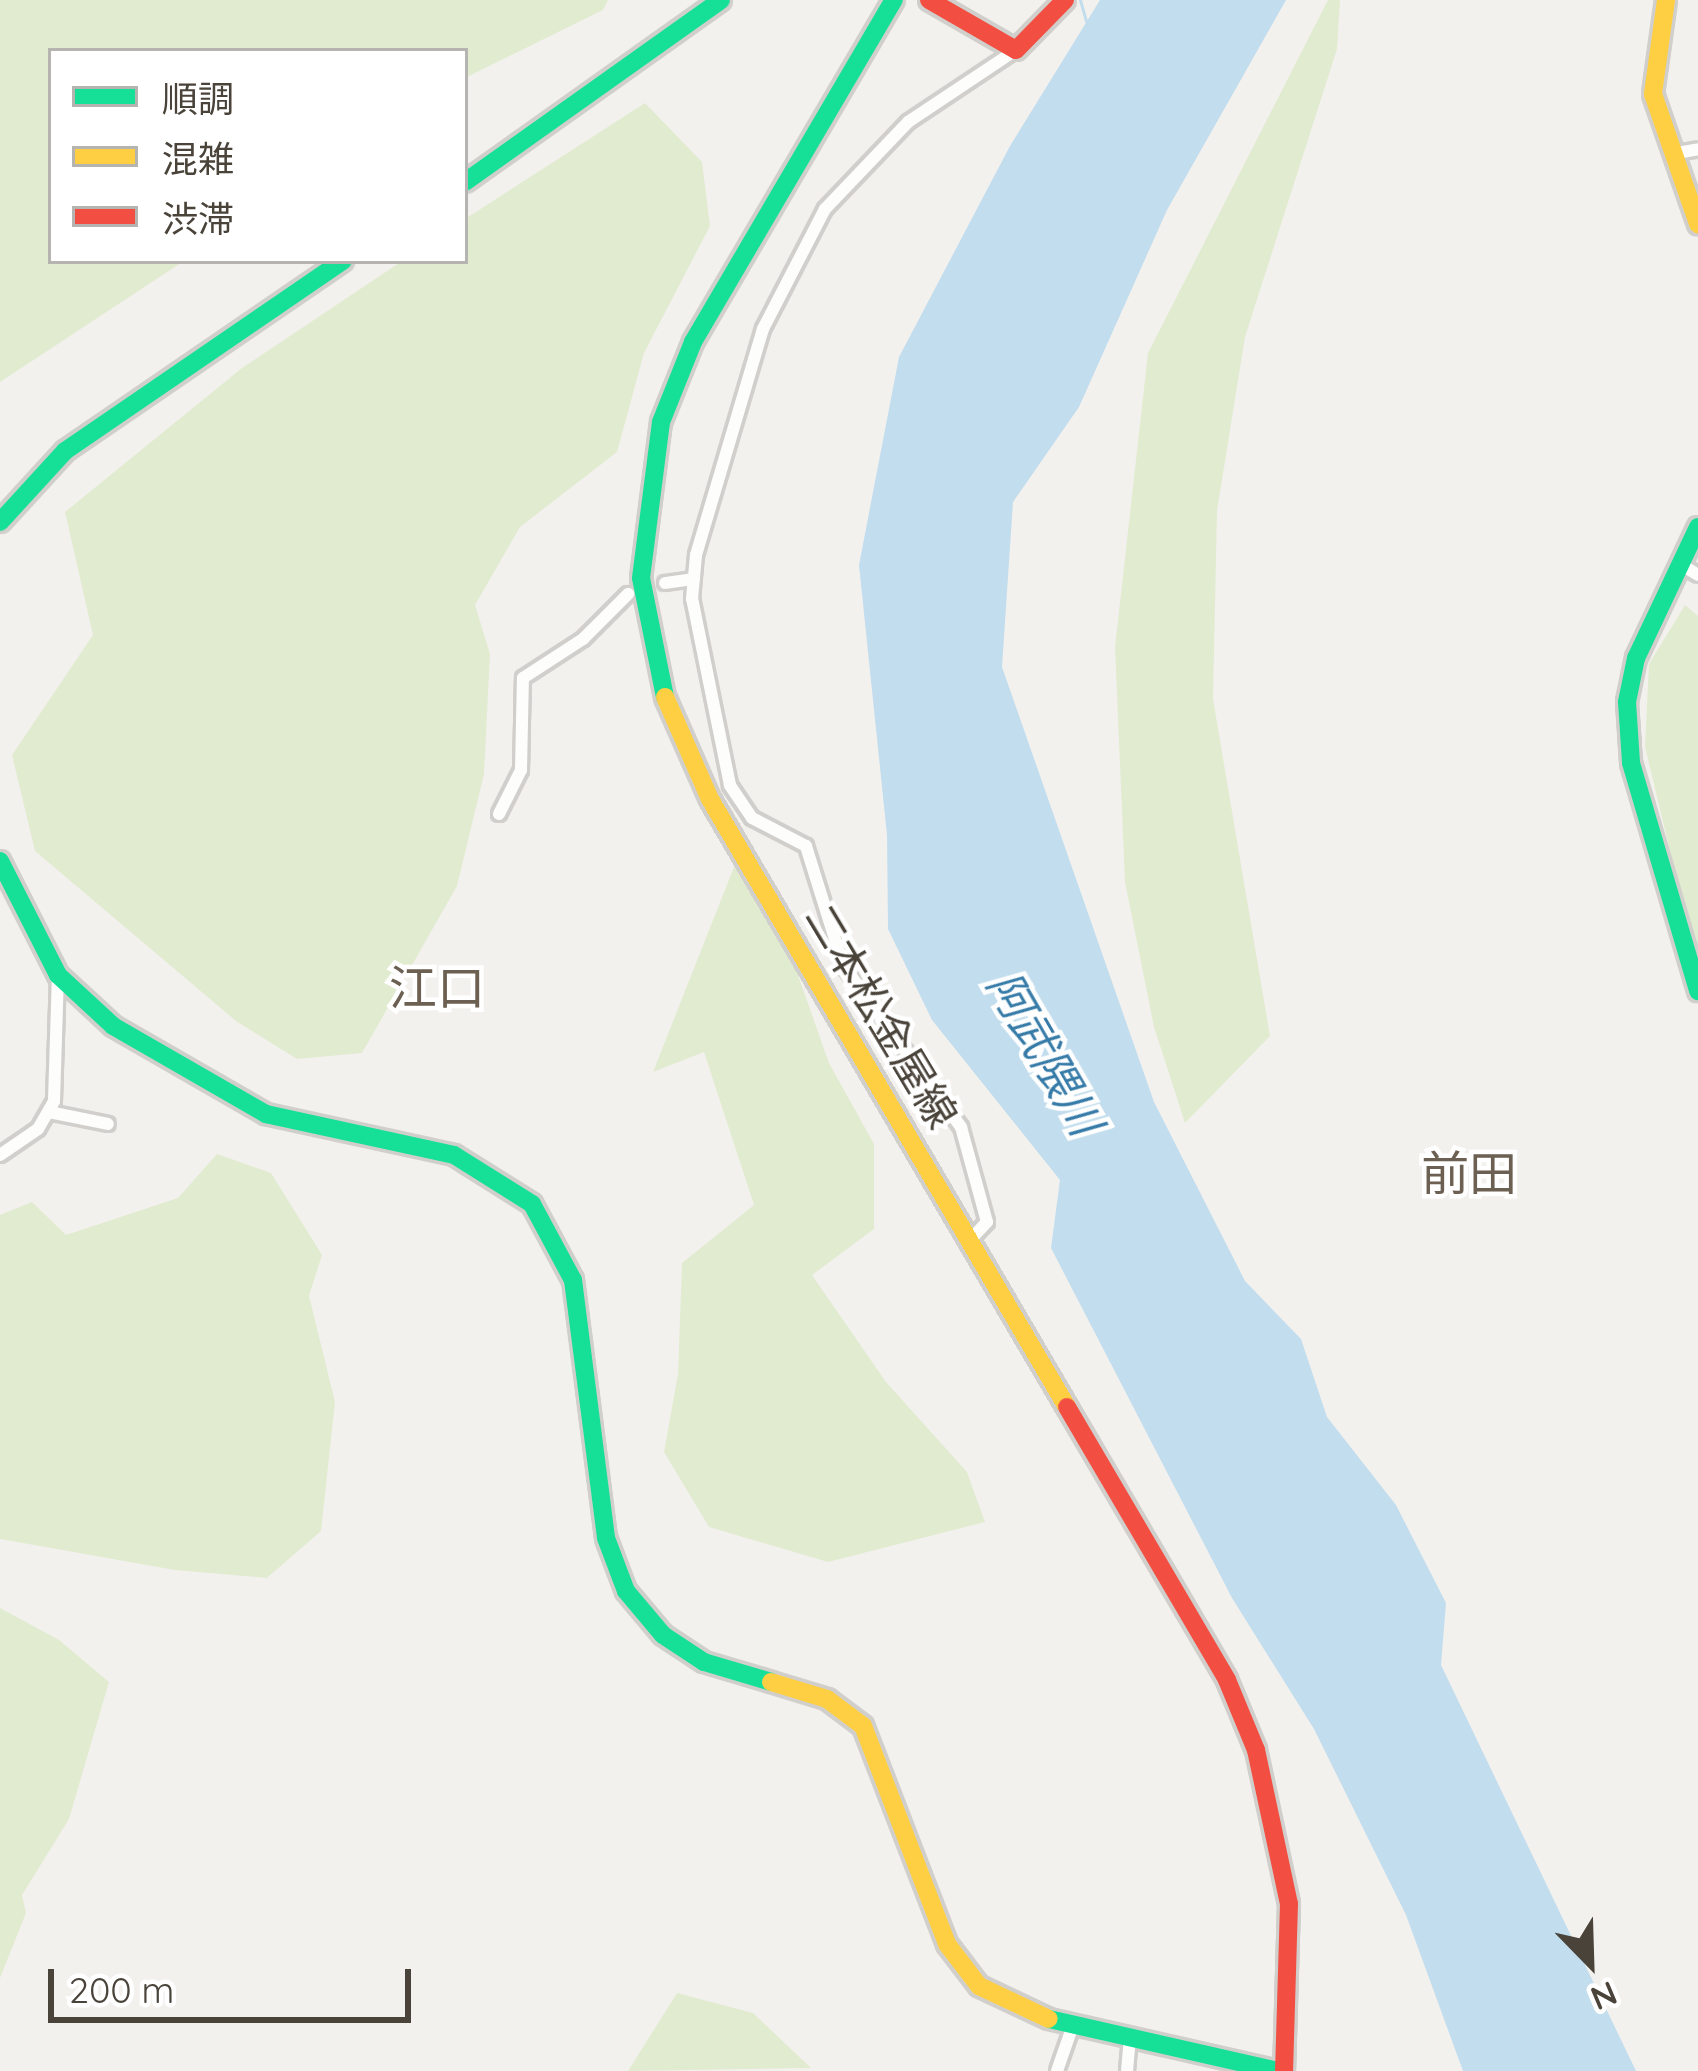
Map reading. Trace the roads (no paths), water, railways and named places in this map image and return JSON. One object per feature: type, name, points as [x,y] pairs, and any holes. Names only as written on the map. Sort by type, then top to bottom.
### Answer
[{"type":"street","points":[[468,180],[721,0]]},
{"type":"street","name":"二本松金屋線","points":[[894,0],[693,342],[661,422],[641,578],[659,682],[710,799],[1190,1612],[1256,1750],[1289,1904],[1281,2071]]},
{"type":"street","points":[[929,0],[1016,50]]},
{"type":"street","points":[[1666,0],[1653,94],[1698,224]]},
{"type":"street","points":[[972,1238],[987,1222],[961,1127],[843,965],[806,846],[762,826],[730,785],[694,619],[694,579],[763,329],[825,209],[908,122],[1016,50],[1064,1]]},
{"type":"street","points":[[1670,154],[1698,149]]},
{"type":"street","points":[[0,522],[65,451],[114,413],[338,264]]},
{"type":"street","points":[[1698,527],[1636,658],[1628,736],[1676,933],[1698,991]]},
{"type":"street","points":[[1680,564],[1698,575]]},
{"type":"street","points":[[664,583],[694,579]]},
{"type":"street","points":[[500,814],[521,770],[523,678],[583,639],[628,594]]},
{"type":"street","points":[[0,860],[58,975],[91,1012],[241,1104],[454,1155],[532,1204],[573,1280],[606,1538],[626,1591],[663,1635],[704,1662],[827,1699],[863,1726],[961,1967],[1003,2002],[1073,2025],[1281,2071]]},
{"type":"street","points":[[0,1155],[49,1112],[58,975]]},
{"type":"street","points":[[49,1112],[108,1124]]},
{"type":"street","points":[[1057,2071],[1073,2025]]},
{"type":"street","points":[[1127,2071],[1130,2039]]},
{"type":"water","name":"阿武隈川","points":[[1100,0],[1286,0],[1167,210],[1079,407],[1013,502],[1002,667],[1154,1102],[1245,1281],[1301,1339],[1327,1417],[1396,1505],[1446,1603],[1441,1665],[1636,2071],[1463,2071],[1406,1915],[1314,1729],[1232,1598],[1051,1248],[1060,1180],[932,1020],[888,929],[887,835],[859,565],[899,357],[1010,146]]},
{"type":"waterway","points":[[1080,0],[1086,21]]},
{"type":"district","name":"江口","points":[[437,988]]},
{"type":"district","name":"前田","points":[[1469,1174]]}]
